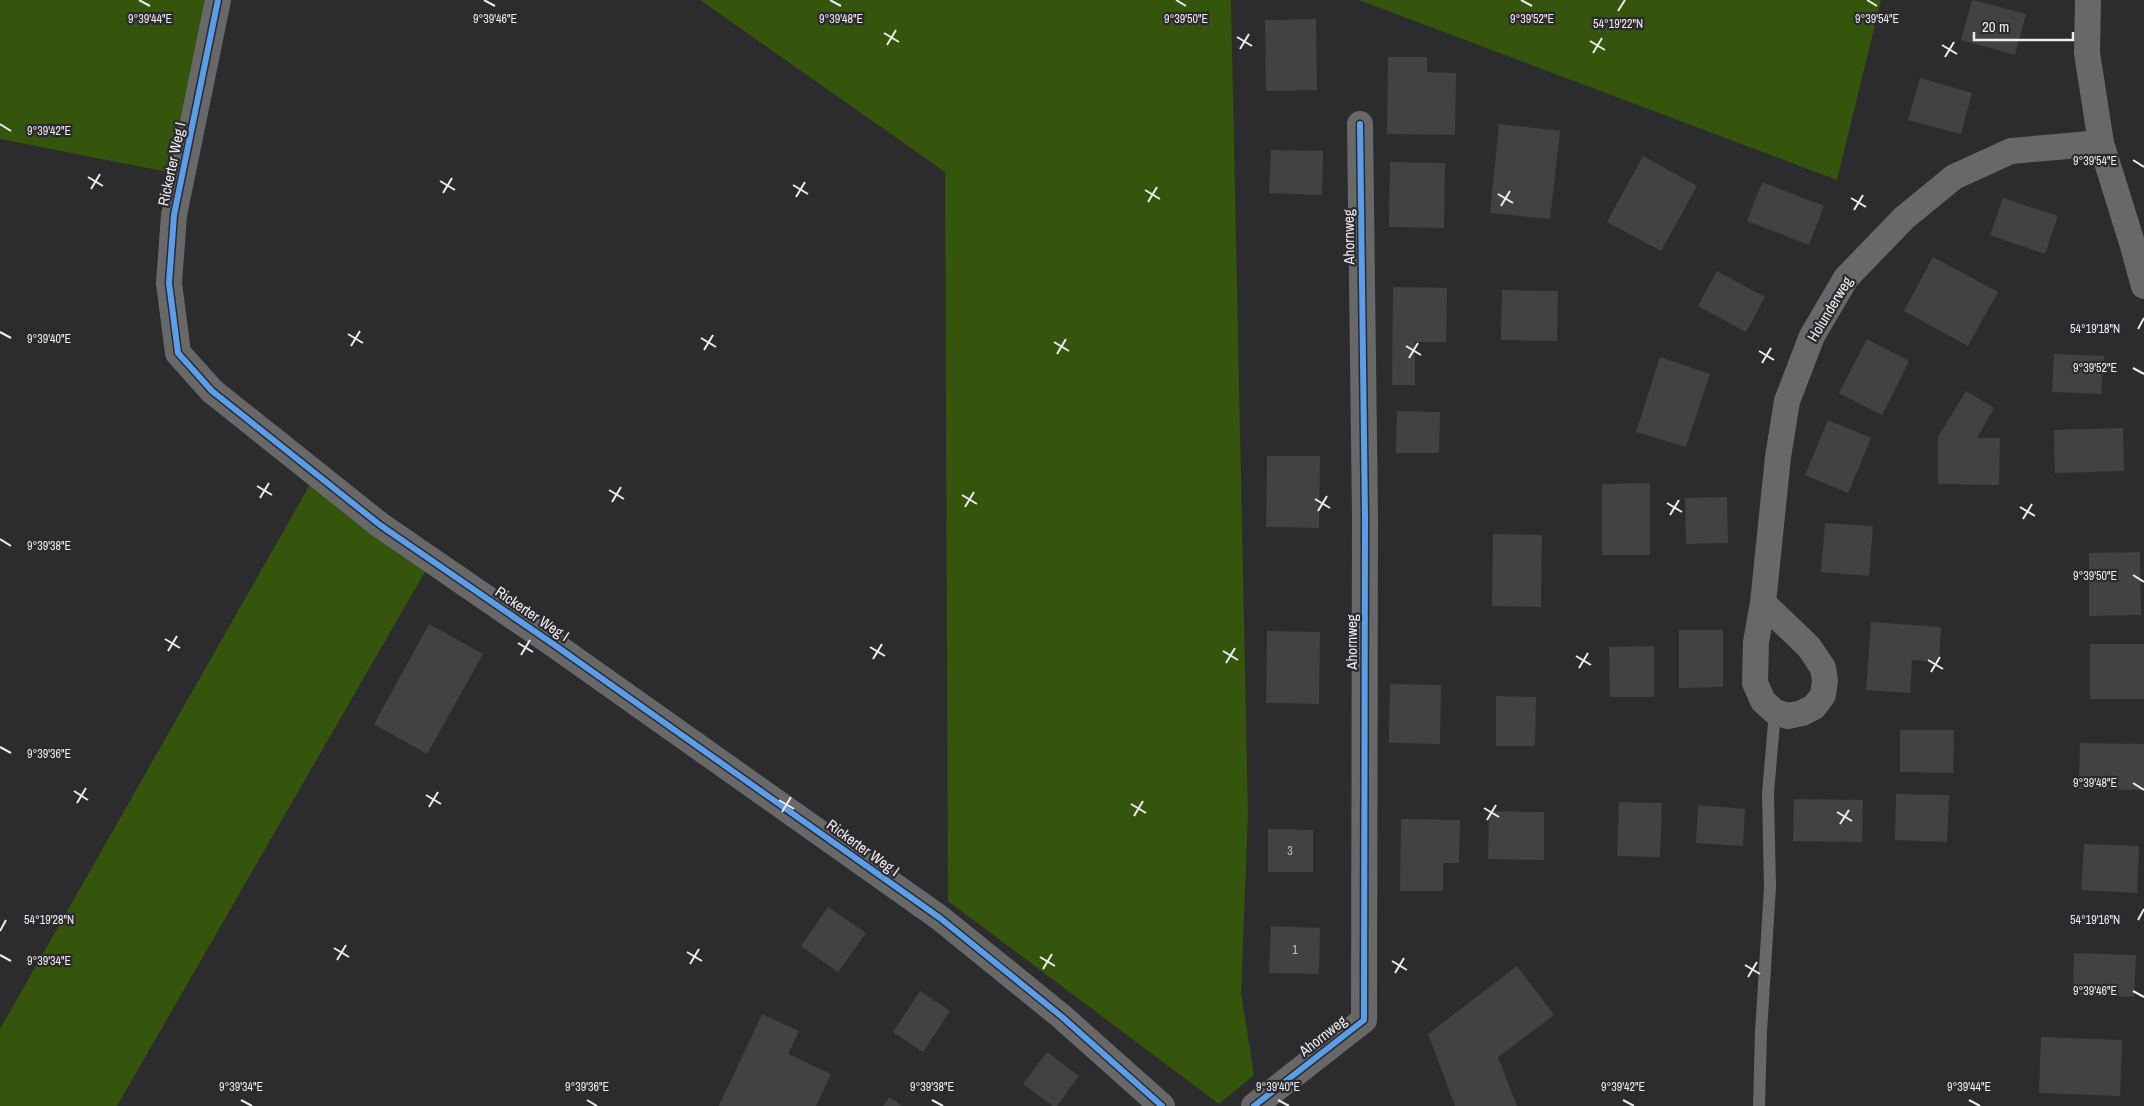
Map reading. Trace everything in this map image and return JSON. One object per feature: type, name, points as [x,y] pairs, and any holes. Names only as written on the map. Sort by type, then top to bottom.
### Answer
[{"type":"street","name":"Rickerter Weg I","points":[[218,0],[174,215],[169,283],[178,353],[212,391],[380,525],[556,646],[940,918],[1061,1016],[1162,1106]]},
{"type":"street","points":[[2088,0],[2087,53],[2101,143],[2144,286]]},
{"type":"street","name":"Ahornweg","points":[[1254,1106],[1364,1020],[1365,518],[1360,124]]},
{"type":"street","name":"Holunderweg","points":[[1775,712],[1763,701],[1755,683],[1756,642],[1763,603],[1778,457],[1787,401],[1812,336],[1846,278],[1904,218],[1954,177],[2010,152],[2101,143]]},
{"type":"street","points":[[1763,603],[1809,647],[1823,668],[1825,681],[1823,696],[1814,707],[1802,713],[1788,716],[1775,712]]},
{"type":"lane","points":[[1759,1106],[1761,1032],[1770,887],[1768,793],[1775,712]]},
{"type":"green space","points":[[0,0],[219,0],[183,175],[0,139]]},
{"type":"green space","points":[[700,0],[1231,0],[1248,813],[1241,992],[1254,1075],[1219,1104],[948,901],[945,172]]},
{"type":"green space","points":[[1359,0],[1881,0],[1837,180]]},
{"type":"green space","points":[[316,474],[430,563],[117,1106],[0,1106],[0,1029]]},
{"type":"building","points":[[1972,0],[2026,14],[2015,55],[1961,40]]},
{"type":"building","points":[[1316,19],[1317,90],[1266,91],[1265,20]]},
{"type":"building","points":[[1388,57],[1427,57],[1427,72],[1456,73],[1455,135],[1387,134]]},
{"type":"building","points":[[1920,78],[1972,93],[1961,134],[1908,120]]},
{"type":"building","points":[[1499,124],[1560,131],[1550,219],[1490,213]]},
{"type":"building","points":[[1271,150],[1323,151],[1322,195],[1269,193]]},
{"type":"building","points":[[1643,156],[1697,186],[1661,251],[1607,222]]},
{"type":"building","points":[[1390,162],[1445,163],[1444,228],[1389,227]]},
{"type":"building","points":[[1762,182],[1824,206],[1809,245],[1747,221]]},
{"type":"building","points":[[2003,198],[2058,216],[2045,254],[1990,235]]},
{"type":"building","points":[[1933,257],[1998,292],[1968,346],[1904,311]]},
{"type":"building","points":[[1717,271],[1765,297],[1746,332],[1698,306]]},
{"type":"building","points":[[1393,287],[1447,288],[1446,342],[1415,342],[1415,385],[1392,385]]},
{"type":"building","points":[[1502,290],[1558,291],[1557,341],[1501,340]]},
{"type":"building","points":[[1867,339],[1909,361],[1882,415],[1839,393]]},
{"type":"building","points":[[2054,354],[2104,356],[2101,394],[2052,392]]},
{"type":"building","points":[[1660,357],[1710,374],[1686,447],[1636,432]]},
{"type":"building","points":[[1966,391],[1994,408],[1977,438],[2000,438],[1999,485],[1938,484],[1938,437]]},
{"type":"building","points":[[1397,411],[1440,412],[1439,453],[1396,453]]},
{"type":"building","points":[[1828,420],[1871,438],[1848,493],[1805,475]]},
{"type":"building","points":[[2123,428],[2124,471],[2055,473],[2054,430]]},
{"type":"building","points":[[1267,456],[1320,456],[1319,528],[1266,527]]},
{"type":"building","points":[[1650,483],[1650,555],[1602,555],[1602,484]]},
{"type":"building","points":[[1727,497],[1728,543],[1686,544],[1685,498]]},
{"type":"building","points":[[1825,523],[1873,526],[1869,576],[1821,572]]},
{"type":"building","points":[[1493,534],[1542,535],[1541,607],[1492,606]]},
{"type":"building","points":[[2140,552],[2141,615],[2089,616],[2089,553]]},
{"type":"building","points":[[1871,622],[1941,627],[1939,662],[1912,660],[1910,693],[1866,690]]},
{"type":"building","points":[[429,624],[483,654],[427,754],[374,724]]},
{"type":"building","points":[[1679,630],[1723,630],[1723,687],[1679,688]]},
{"type":"building","points":[[1267,631],[1320,632],[1319,704],[1266,703]]},
{"type":"building","points":[[2090,644],[2144,644],[2144,699],[2090,699]]},
{"type":"building","points":[[1654,646],[1654,697],[1610,697],[1609,647]]},
{"type":"building","points":[[1390,684],[1441,685],[1440,744],[1389,743]]},
{"type":"building","points":[[1496,696],[1536,697],[1535,746],[1496,746]]},
{"type":"building","points":[[1900,730],[1954,730],[1953,773],[1900,772]]},
{"type":"building","points":[[2080,743],[2144,744],[2144,790],[2079,789]]},
{"type":"building","points":[[1896,794],[1949,795],[1947,842],[1895,840]]},
{"type":"building","points":[[1794,799],[1863,800],[1862,842],[1793,841]]},
{"type":"building","points":[[1619,802],[1662,803],[1660,857],[1617,856]]},
{"type":"building","points":[[1698,805],[1745,809],[1743,846],[1696,843]]},
{"type":"building","points":[[1489,811],[1544,812],[1544,860],[1488,859]]},
{"type":"building","points":[[1401,819],[1460,820],[1459,863],[1443,863],[1443,891],[1400,891]]},
{"type":"building","points":[[1268,829],[1313,830],[1313,872],[1268,872]]},
{"type":"building","points":[[2084,844],[2139,846],[2137,893],[2081,890]]},
{"type":"building","points":[[828,907],[866,933],[838,972],[801,946]]},
{"type":"building","points":[[1271,926],[1320,928],[1319,974],[1269,973]]},
{"type":"building","points":[[2074,953],[2136,955],[2134,997],[2073,995]]},
{"type":"building","points":[[1517,966],[1554,1015],[1498,1057],[1517,1106],[1455,1106],[1428,1034]]},
{"type":"building","points":[[920,991],[950,1011],[923,1052],[893,1032]]},
{"type":"building","points":[[762,1014],[799,1031],[788,1054],[831,1074],[816,1106],[719,1106]]},
{"type":"building","points":[[2041,1037],[2122,1040],[2120,1096],[2039,1093]]},
{"type":"building","points":[[1047,1052],[1079,1076],[1057,1106],[1053,1106],[1023,1084]]},
{"type":"building","points":[[889,1097],[902,1106],[883,1106]]},
{"type":"cycle path","points":[[218,0],[174,215],[169,283],[178,353],[212,391],[380,525],[556,646],[940,918],[1061,1016],[1162,1106]]},
{"type":"cycle path","points":[[1254,1106],[1364,1020],[1365,518],[1360,124]]}]
